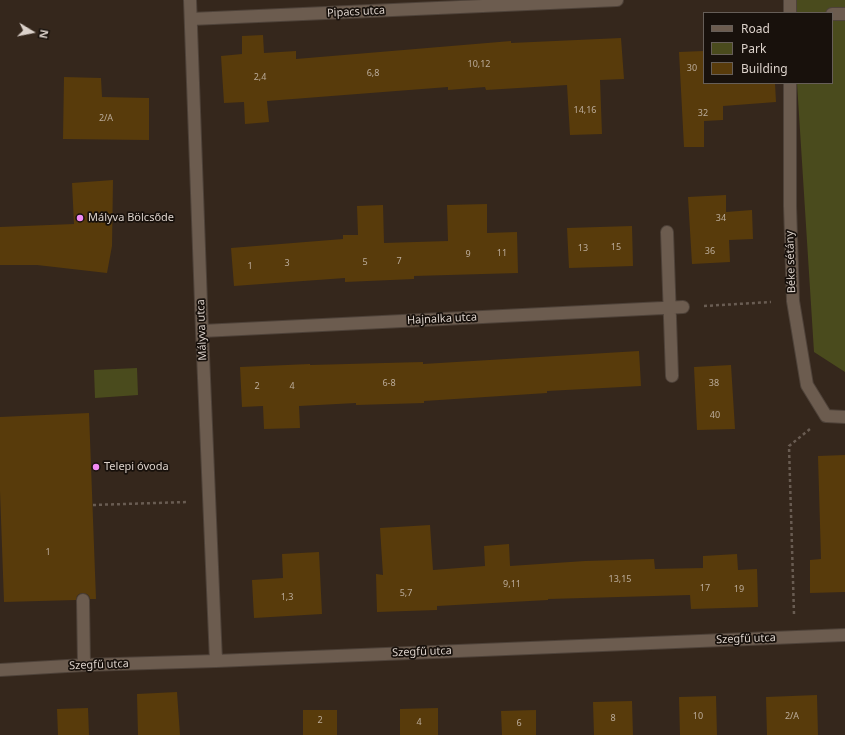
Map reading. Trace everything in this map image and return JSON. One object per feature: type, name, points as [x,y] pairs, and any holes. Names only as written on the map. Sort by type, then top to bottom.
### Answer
[{"type":"street","name":"Mályva utca","points":[[190,0],[192,19],[202,331],[216,661]]},
{"type":"street","name":"Pipacs utca","points":[[192,19],[617,0]]},
{"type":"street","points":[[790,0],[790,12]]},
{"type":"street","points":[[833,14],[845,14]]},
{"type":"street","name":"Béke sétány","points":[[790,84],[792,301],[807,385],[826,416]]},
{"type":"street","points":[[667,232],[672,376]]},
{"type":"street","name":"Hajnalka utca","points":[[202,331],[683,307]]},
{"type":"street","points":[[826,416],[845,417]]},
{"type":"street","points":[[83,600],[84,665]]},
{"type":"street","name":"Szegfű utca","points":[[0,670],[84,665],[216,661],[845,635]]},
{"type":"path","points":[[683,307],[792,301]]},
{"type":"path","points":[[795,637],[789,446],[826,416]]},
{"type":"path","points":[[93,505],[194,502]]},
{"type":"green space","points":[[791,0],[845,0],[845,372],[814,352],[797,84],[833,84],[833,12],[792,12]]},
{"type":"green space","points":[[137,368],[138,395],[95,398],[94,370]]},
{"type":"building","points":[[263,35],[264,53],[296,51],[296,59],[511,41],[511,43],[621,38],[624,79],[600,80],[602,134],[570,135],[567,85],[486,90],[485,87],[448,90],[448,87],[267,101],[269,122],[245,124],[244,102],[224,103],[221,56],[242,54],[242,36]]},
{"type":"building","points":[[703,51],[703,84],[775,84],[776,102],[723,106],[723,120],[704,121],[704,147],[684,147],[679,52]]},
{"type":"building","points":[[64,77],[101,78],[102,97],[149,98],[149,140],[63,139]]},
{"type":"building","points":[[113,180],[112,246],[107,273],[37,265],[0,265],[0,227],[74,224],[72,183]]},
{"type":"building","points":[[726,195],[726,212],[752,210],[753,239],[729,240],[730,262],[692,264],[688,197]]},
{"type":"building","points":[[487,204],[487,233],[517,232],[518,273],[414,276],[414,279],[345,282],[345,278],[234,286],[231,248],[343,239],[343,235],[358,235],[357,206],[383,205],[384,243],[448,241],[447,205]]},
{"type":"building","points":[[632,226],[633,266],[569,268],[567,228]]},
{"type":"building","points":[[639,351],[641,386],[547,391],[547,393],[424,401],[424,403],[356,405],[356,403],[299,406],[300,428],[264,429],[263,406],[242,407],[240,367],[423,362],[423,364]]},
{"type":"building","points":[[731,365],[735,429],[697,430],[694,367]]},
{"type":"building","points":[[89,413],[96,599],[90,599],[87,594],[82,593],[77,596],[76,600],[4,602],[0,491],[0,417]]},
{"type":"building","points":[[845,455],[845,592],[810,593],[810,560],[821,559],[818,456]]},
{"type":"building","points":[[430,525],[433,570],[485,566],[484,546],[509,544],[510,566],[585,561],[654,559],[655,569],[703,568],[703,556],[737,554],[738,570],[757,569],[758,607],[691,609],[690,595],[548,599],[437,606],[437,610],[377,612],[376,574],[383,575],[380,528]]},
{"type":"building","points":[[319,552],[322,614],[254,618],[252,580],[283,578],[282,554]]},
{"type":"building","points":[[177,692],[180,735],[138,735],[137,694]]},
{"type":"building","points":[[817,695],[818,735],[767,735],[766,697]]},
{"type":"building","points":[[716,696],[717,735],[680,735],[679,697]]},
{"type":"building","points":[[632,701],[633,735],[594,735],[593,702]]},
{"type":"building","points":[[88,708],[89,735],[58,735],[57,709]]},
{"type":"building","points":[[438,708],[438,735],[400,735],[400,709]]},
{"type":"building","points":[[303,710],[337,710],[337,735],[303,735]]},
{"type":"building","points":[[536,710],[536,735],[502,735],[501,711]]},
{"type":"place","name":"Mályva Bölcsőde","points":[[80,218]]},
{"type":"place","name":"Telepi óvoda","points":[[96,467]]}]
